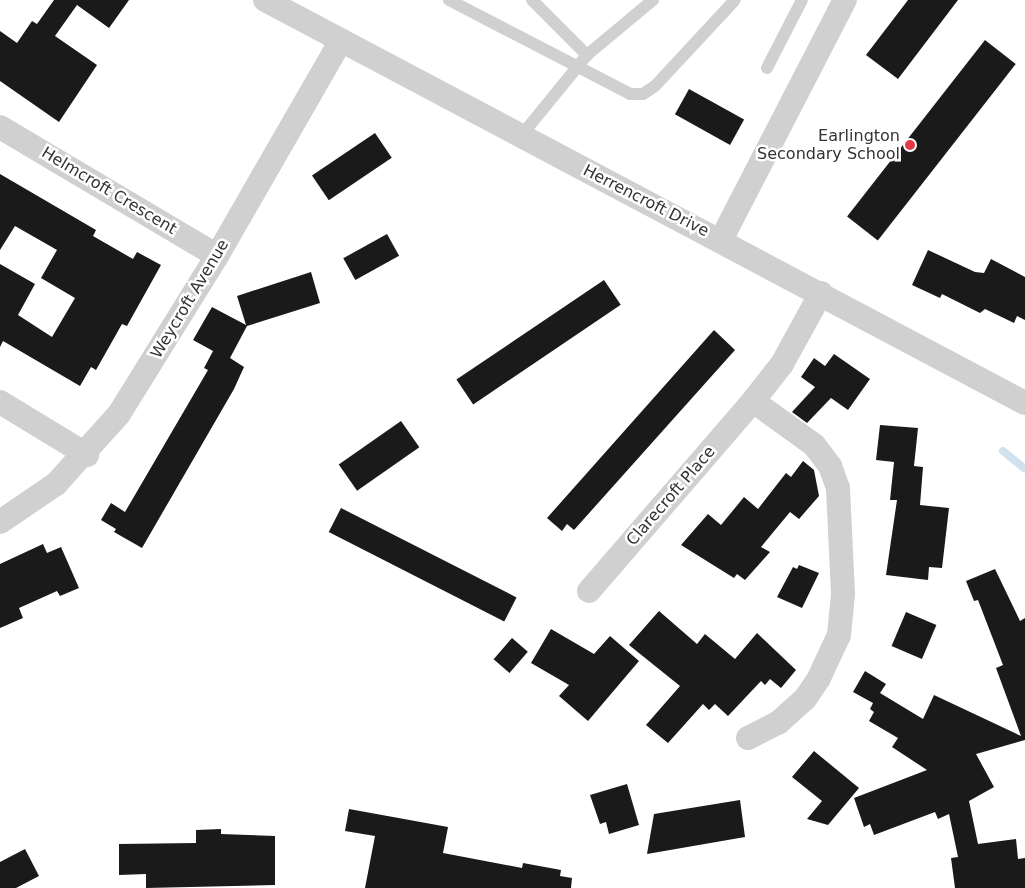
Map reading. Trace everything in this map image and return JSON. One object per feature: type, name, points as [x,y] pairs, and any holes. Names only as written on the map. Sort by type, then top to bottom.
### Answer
[{"type":"street","name":"Herrencroft Drive","points":[[266,0],[340,42],[721,240],[1025,403]]},
{"type":"street","points":[[721,240],[845,0]]},
{"type":"street","name":"Weycroft Avenue","points":[[0,522],[56,484],[87,455],[119,414],[217,256],[340,42]]},
{"type":"street","name":"Helmcroft Crescent","points":[[0,127],[217,256]]},
{"type":"street","name":"Clarecroft Place","points":[[589,591],[753,401],[782,364],[821,293]]},
{"type":"street","points":[[748,738],[778,723],[805,699],[819,678],[839,635],[843,594],[838,488],[830,466],[807,439],[753,401]]},
{"type":"street","points":[[0,402],[87,455]]},
{"type":"lane","points":[[449,0],[574,68],[630,94],[643,94],[655,86],[735,0]]},
{"type":"lane","points":[[532,0],[587,55]]},
{"type":"lane","points":[[521,136],[574,68],[653,0]]},
{"type":"lane","points":[[767,68],[802,0]]},
{"type":"building","points":[[54,0],[129,0],[109,28],[77,5],[55,36],[97,65],[59,122],[0,81],[0,31],[17,43],[32,21],[37,24]]},
{"type":"building","points":[[908,0],[958,0],[898,79],[866,55]]},
{"type":"building","points":[[985,40],[1016,64],[878,241],[847,217]]},
{"type":"building","points":[[689,89],[744,120],[730,145],[675,114]]},
{"type":"building","points":[[375,133],[392,158],[329,200],[312,175]]},
{"type":"building","points":[[0,174],[96,230],[93,236],[133,259],[137,252],[161,265],[127,326],[122,324],[96,370],[91,367],[80,386],[3,341],[0,347],[0,264],[35,284],[18,315],[52,337],[75,298],[41,278],[57,250],[15,226],[0,250]]},
{"type":"building","points":[[387,234],[399,256],[355,280],[343,258]]},
{"type":"building","points":[[928,250],[975,272],[984,273],[991,259],[1025,277],[1025,320],[1017,316],[1014,323],[985,309],[980,313],[942,294],[940,298],[912,285]]},
{"type":"building","points":[[311,272],[320,303],[247,326],[230,358],[244,367],[234,389],[142,548],[114,532],[116,529],[101,520],[111,503],[125,512],[208,370],[204,368],[213,351],[193,340],[212,307],[246,325],[237,296]]},
{"type":"building","points":[[604,280],[621,305],[473,404],[456,380]]},
{"type":"building","points":[[714,330],[735,350],[574,530],[567,524],[562,531],[547,518]]},
{"type":"building","points":[[834,354],[870,379],[848,410],[831,398],[807,423],[792,412],[815,387],[801,377],[814,358],[825,366]]},
{"type":"building","points":[[401,421],[419,447],[357,491],[339,465]]},
{"type":"building","points":[[880,425],[918,428],[914,466],[923,467],[920,505],[949,508],[942,568],[929,567],[928,580],[886,575],[897,500],[890,500],[894,462],[876,460]]},
{"type":"building","points":[[803,461],[814,470],[819,496],[799,519],[790,512],[761,547],[770,552],[745,580],[737,574],[734,578],[681,545],[708,514],[721,525],[744,497],[758,509],[786,473],[791,477]]},
{"type":"building","points":[[341,508],[517,597],[504,621],[329,532]]},
{"type":"building","points":[[43,544],[47,553],[61,547],[79,588],[60,596],[57,591],[19,608],[23,618],[0,628],[0,564]]},
{"type":"building","points":[[799,565],[819,573],[802,608],[777,597],[793,567],[797,569]]},
{"type":"building","points":[[995,569],[1020,621],[1025,618],[1025,740],[976,754],[994,787],[969,801],[978,844],[1016,839],[1018,859],[1025,858],[1025,888],[955,888],[951,858],[958,857],[949,814],[938,819],[935,812],[874,835],[870,824],[864,827],[854,798],[927,770],[892,747],[898,738],[869,721],[874,712],[870,709],[873,703],[853,692],[865,671],[886,684],[880,693],[923,719],[934,695],[1021,736],[996,668],[1003,665],[978,600],[974,601],[966,581]]},
{"type":"building","points":[[659,611],[697,644],[705,634],[735,659],[757,633],[796,670],[781,688],[770,679],[765,685],[761,681],[728,716],[715,704],[709,710],[703,704],[668,743],[646,725],[680,686],[629,645]]},
{"type":"building","points":[[906,612],[936,625],[922,659],[892,646]]},
{"type":"building","points":[[551,629],[594,654],[610,636],[639,661],[588,721],[559,696],[569,685],[531,663]]},
{"type":"building","points":[[512,638],[528,652],[509,673],[494,659]]},
{"type":"building","points":[[814,751],[859,788],[828,825],[807,819],[822,801],[792,777]]},
{"type":"building","points":[[627,784],[639,825],[609,834],[606,822],[600,824],[590,795]]},
{"type":"building","points":[[740,800],[745,837],[647,854],[654,814]]},
{"type":"building","points":[[349,809],[448,827],[443,853],[522,868],[523,863],[561,870],[560,876],[572,878],[571,888],[365,888],[375,836],[345,831]]},
{"type":"building","points":[[221,829],[221,834],[275,836],[275,885],[146,888],[146,874],[119,875],[119,844],[196,843],[196,830]]},
{"type":"building","points":[[25,849],[39,876],[16,888],[0,888],[0,862]]},
{"type":"waterway","points":[[1003,451],[1025,469]]},
{"type":"place","name":"Earlington Secondary School","points":[[910,145]]}]
